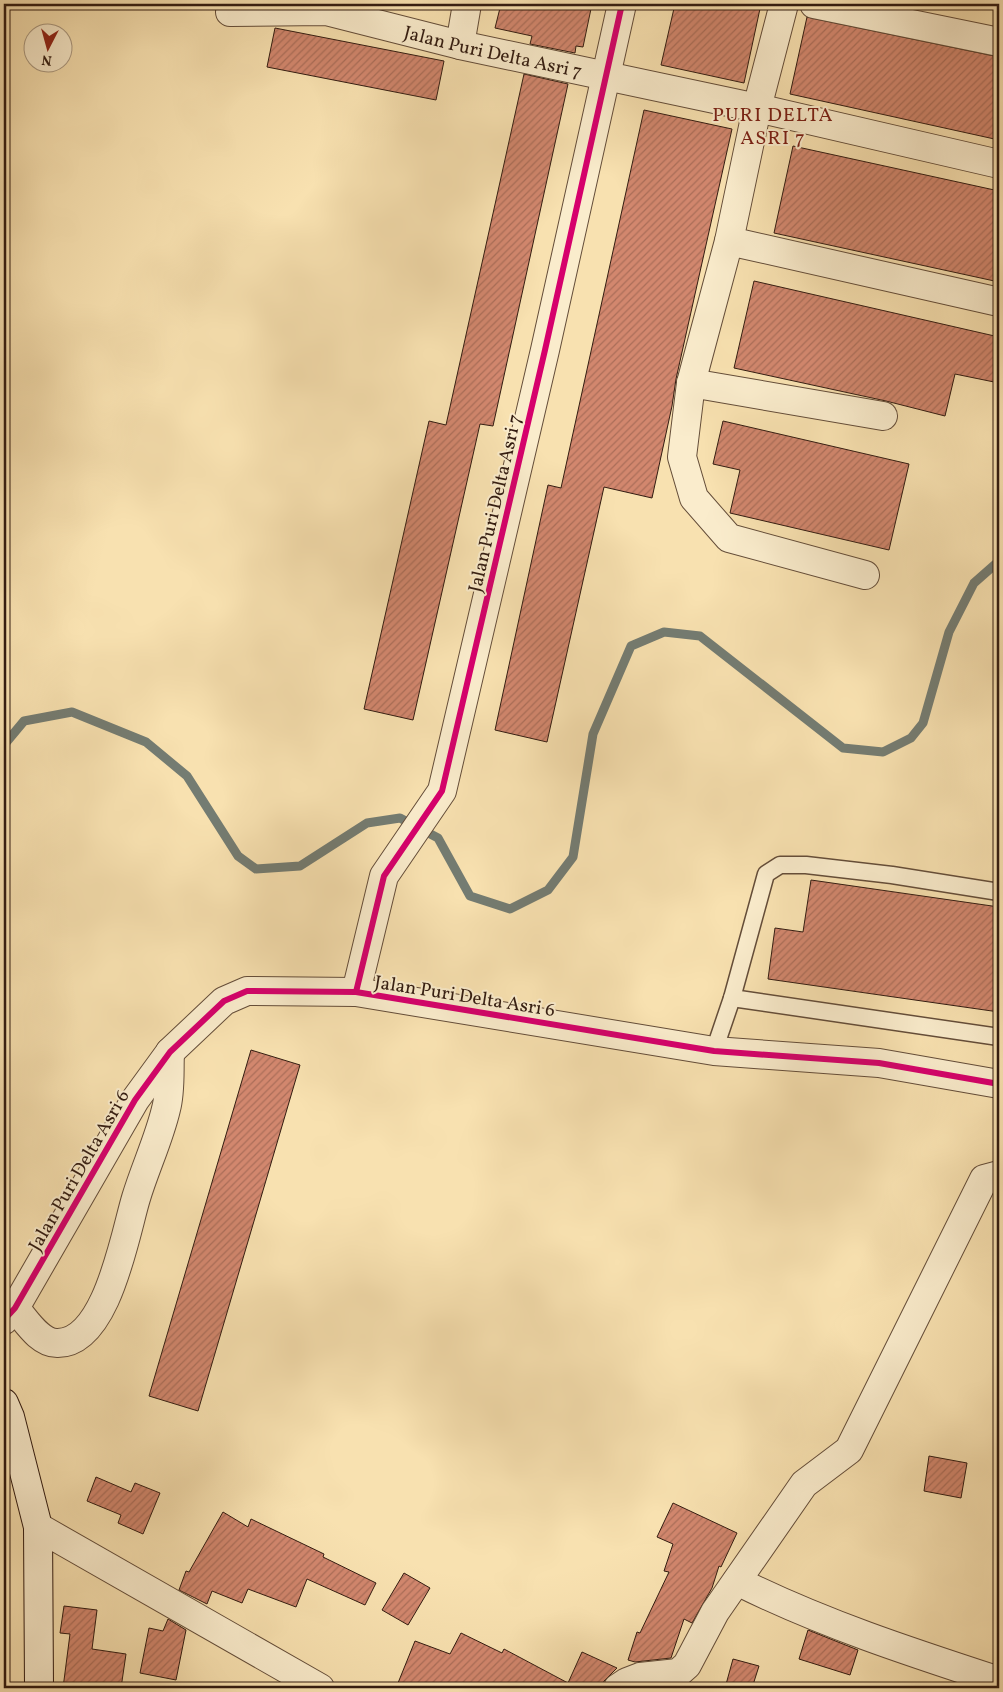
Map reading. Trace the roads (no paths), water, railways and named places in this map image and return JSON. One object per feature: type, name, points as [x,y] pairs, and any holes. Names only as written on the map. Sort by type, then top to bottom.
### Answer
[{"type":"street","points":[[460,45],[468,4]]},
{"type":"street","name":"Jalan Puri Delta Asri 7","points":[[356,992],[384,876],[442,791],[608,75],[622,4]]},
{"type":"street","points":[[784,4],[757,108],[729,241],[691,383],[682,457],[694,498],[729,538],[865,575]]},
{"type":"street","points":[[814,4],[999,42]]},
{"type":"street","name":"Jalan Puri Delta Asri 7","points":[[230,12],[327,8],[460,45],[608,75],[999,164]]},
{"type":"street","points":[[729,241],[999,302]]},
{"type":"street","points":[[691,383],[883,416]]},
{"type":"street","name":"Jalan Puri Delta Asri 6","points":[[9,1314],[136,1100],[170,1052],[224,1002],[247,991],[356,992],[714,1051],[879,1063],[999,1084]]},
{"type":"street","points":[[9,1314],[44,1340],[57,1343],[72,1340],[86,1328],[104,1303],[117,1270],[136,1199],[167,1107],[170,1052]]},
{"type":"street","points":[[618,1688],[627,1682],[640,1678],[678,1673],[687,1665],[716,1612],[804,1484],[849,1450],[984,1178],[999,1175]]},
{"type":"street","points":[[4,1403],[10,1417],[38,1527],[39,1688]]},
{"type":"street","points":[[38,1527],[320,1688]]},
{"type":"street","points":[[737,1581],[787,1606],[912,1652],[999,1681]]},
{"type":"lane","points":[[714,1051],[732,998],[766,874],[780,865],[806,865],[892,875],[999,892]]},
{"type":"lane","points":[[732,998],[999,1037]]},
{"type":"waterway","points":[[4,745],[24,721],[72,712],[146,742],[187,776],[238,856],[256,869],[300,866],[367,823],[400,818],[438,838],[470,896],[510,909],[548,890],[573,857],[593,734],[631,646],[664,632],[700,636],[843,748],[883,752],[911,738],[923,723],[949,632],[974,583],[999,561]]},
{"type":"district","name":"PURI DELTA ASRI 7","points":[[773,126]]}]
